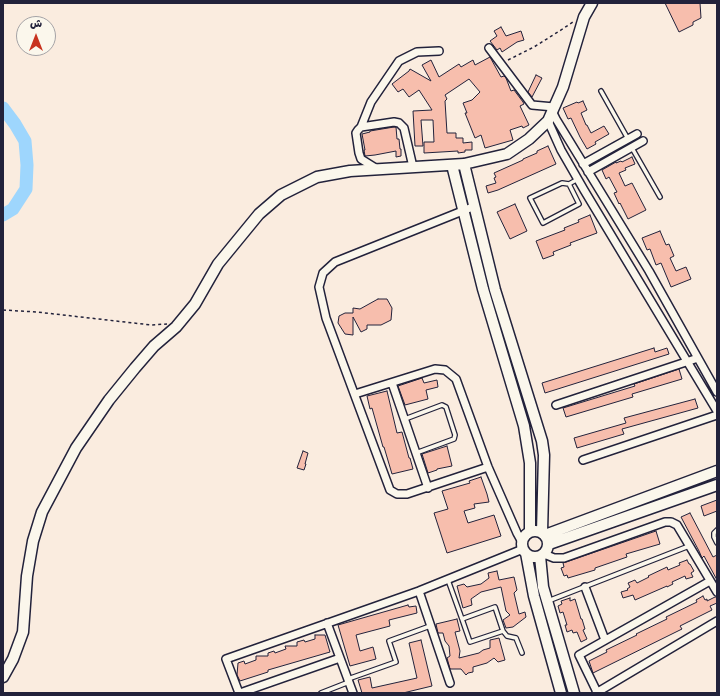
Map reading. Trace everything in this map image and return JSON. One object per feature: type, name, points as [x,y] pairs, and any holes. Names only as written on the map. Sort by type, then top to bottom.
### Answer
[{"type":"street","points":[[3,677],[13,659],[23,632],[27,576],[33,541],[42,512],[76,448],[109,400],[134,368],[154,346],[176,327],[195,304],[218,264],[259,214],[281,195],[317,177],[350,171],[464,164],[507,154],[529,139],[548,121],[565,80],[584,17],[592,3]]},
{"type":"street","points":[[488,48],[532,105],[553,109]]},
{"type":"street","points":[[378,170],[361,159],[356,133],[361,127],[370,102],[399,61],[417,52],[439,51]]},
{"type":"street","points":[[553,109],[556,119],[649,271],[717,392]]},
{"type":"street","points":[[548,121],[558,144],[584,190],[717,411]]},
{"type":"street","points":[[361,127],[394,122],[399,123],[404,128],[413,167]]},
{"type":"street","points":[[583,164],[638,134]]},
{"type":"street","points":[[588,172],[643,141]]},
{"type":"street","points":[[464,164],[495,290],[542,441],[544,455],[543,587],[574,693]]},
{"type":"street","points":[[452,165],[483,288],[524,426],[530,462],[530,531]]},
{"type":"street","points":[[474,206],[335,262],[322,273],[319,287],[326,318],[390,490],[397,494],[407,494],[488,468]]},
{"type":"street","points":[[556,405],[698,358]]},
{"type":"street","points":[[355,394],[435,369],[445,370],[456,379],[488,468],[523,548],[534,596],[561,693]]},
{"type":"street","points":[[392,383],[428,488]]},
{"type":"street","points":[[583,460],[717,415]]},
{"type":"street","points":[[717,472],[544,544],[535,557],[530,556],[523,548],[524,536],[530,531],[536,530],[544,544],[554,558],[564,558],[665,522],[671,522],[676,524],[717,592]]},
{"type":"street","points":[[544,544],[717,485]]},
{"type":"street","points":[[340,658],[259,690],[240,693],[226,659],[448,580],[523,548]]},
{"type":"street","points":[[710,581],[579,655],[596,693],[717,621]]},
{"type":"street","points":[[585,587],[605,640]]},
{"type":"street","points":[[418,591],[450,683]]},
{"type":"street","points":[[327,623],[353,693]]},
{"type":"lane","points":[[601,91],[628,139]]},
{"type":"lane","points":[[632,148],[660,197]]},
{"type":"lane","points":[[569,184],[579,204],[543,223],[530,198],[562,183],[569,184],[578,179]]},
{"type":"lane","points":[[575,195],[584,190]]},
{"type":"lane","points":[[405,419],[442,405],[446,407],[453,428],[455,435],[454,439],[416,453]]},
{"type":"lane","points":[[717,530],[714,533],[714,537],[717,543]]},
{"type":"lane","points":[[547,602],[689,546]]},
{"type":"lane","points":[[448,580],[470,642],[503,631]]},
{"type":"lane","points":[[462,618],[495,607],[503,631],[507,636],[516,638],[522,653]]},
{"type":"lane","points":[[321,693],[348,680],[396,662],[388,641],[430,626]]},
{"type":"path","points":[[500,64],[584,17]]},
{"type":"path","points":[[3,310],[37,312],[151,325],[167,324]]},
{"type":"building","points":[[665,3],[700,3],[701,18],[693,22],[693,25],[679,32]]},
{"type":"building","points":[[501,27],[506,36],[521,31],[524,40],[517,42],[502,52],[500,48],[497,50],[490,41],[497,36],[494,31]]},
{"type":"building","points":[[490,57],[501,77],[504,76],[506,78],[511,91],[514,90],[523,102],[524,104],[520,106],[529,125],[523,128],[522,126],[510,130],[513,140],[485,148],[481,135],[475,138],[465,113],[467,113],[463,103],[472,100],[480,92],[469,79],[445,95],[447,99],[445,101],[447,133],[456,133],[456,138],[463,138],[463,143],[472,142],[472,150],[465,150],[465,152],[458,153],[458,151],[424,153],[424,142],[434,142],[433,120],[421,120],[423,146],[415,146],[413,111],[432,110],[419,90],[409,97],[403,89],[398,92],[392,84],[410,69],[431,81],[422,65],[431,60],[439,77],[459,64],[461,67],[473,60],[475,65]]},
{"type":"building","points":[[536,75],[542,78],[532,97],[528,92]]},
{"type":"building","points":[[583,101],[587,110],[581,113],[591,133],[604,126],[609,134],[595,142],[596,144],[587,149],[571,118],[568,119],[563,108]]},
{"type":"building","points":[[396,127],[397,139],[399,139],[401,156],[396,157],[396,151],[365,156],[362,134],[370,131]]},
{"type":"building","points":[[548,146],[556,164],[488,193],[486,186],[496,183],[494,173],[537,153],[537,151]]},
{"type":"building","points":[[632,157],[635,164],[625,168],[626,170],[619,173],[625,186],[632,183],[646,210],[628,219],[614,193],[617,192],[609,177],[606,179],[602,170],[616,162],[622,162]]},
{"type":"building","points":[[515,204],[527,231],[510,239],[497,212]]},
{"type":"building","points":[[590,215],[597,233],[570,243],[571,245],[553,252],[554,255],[543,259],[536,241],[565,230],[564,228],[579,222],[578,220]]},
{"type":"building","points":[[660,231],[666,245],[669,244],[674,256],[670,258],[676,271],[686,267],[691,279],[671,287],[661,263],[656,265],[650,249],[647,250],[642,238]]},
{"type":"building","points":[[378,299],[387,299],[392,308],[391,320],[381,325],[367,325],[367,329],[361,332],[353,317],[353,335],[345,334],[338,323],[339,316],[345,313],[353,313],[353,308],[360,309]]},
{"type":"building","points":[[654,348],[655,352],[667,348],[669,354],[545,393],[542,383]]},
{"type":"building","points":[[679,369],[682,379],[632,394],[633,397],[566,417],[563,408],[635,386],[634,384]]},
{"type":"building","points":[[422,378],[424,383],[437,380],[438,387],[426,390],[428,399],[405,405],[398,386]]},
{"type":"building","points":[[387,391],[397,433],[402,432],[413,469],[392,474],[367,396]]},
{"type":"building","points":[[695,399],[698,408],[622,429],[624,434],[577,448],[574,438],[626,423],[624,418]]},
{"type":"building","points":[[447,446],[452,466],[437,469],[428,473],[422,454]]},
{"type":"building","points":[[303,451],[308,453],[304,470],[297,468]]},
{"type":"building","points":[[481,477],[489,502],[474,504],[475,508],[464,511],[468,523],[494,515],[501,536],[447,553],[434,513],[448,509],[442,491],[470,483],[469,481]]},
{"type":"building","points":[[717,500],[717,511],[704,516],[701,506]]},
{"type":"building","points":[[690,513],[713,557],[717,555],[717,580],[704,556],[702,558],[681,517]]},
{"type":"building","points":[[656,531],[660,544],[626,554],[627,557],[595,568],[595,570],[568,578],[567,575],[564,576],[561,568],[564,567],[563,563]]},
{"type":"building","points":[[687,560],[694,571],[691,573],[693,577],[686,579],[685,576],[672,582],[673,584],[667,587],[635,600],[633,595],[623,598],[621,592],[628,590],[627,589],[630,587],[628,583],[635,580],[637,583],[667,567],[668,570]]},
{"type":"building","points":[[497,571],[499,580],[514,577],[517,590],[514,593],[519,614],[525,612],[526,617],[513,627],[506,628],[503,620],[510,615],[506,611],[501,587],[481,592],[471,599],[472,605],[463,608],[457,586],[464,584],[467,587],[481,584],[489,578],[488,573]]},
{"type":"building","points":[[703,596],[705,600],[707,599],[707,601],[717,597],[717,603],[710,606],[712,610],[680,626],[682,629],[593,673],[589,661],[607,652],[606,650],[667,619],[666,617],[697,602],[696,600]]},
{"type":"building","points":[[570,598],[570,601],[575,599],[585,629],[583,630],[587,639],[581,642],[577,632],[573,633],[572,630],[567,632],[565,625],[567,625],[563,612],[560,613],[558,606],[562,604],[561,601]]},
{"type":"building","points":[[408,605],[409,607],[416,606],[417,613],[389,620],[390,626],[356,635],[360,651],[373,647],[376,659],[350,666],[338,625]]},
{"type":"building","points":[[457,619],[460,631],[455,632],[460,651],[459,658],[479,653],[490,648],[490,640],[499,638],[505,660],[498,662],[494,658],[487,663],[473,667],[473,672],[466,675],[461,669],[450,669],[447,658],[450,656],[449,646],[445,641],[443,633],[438,633],[436,624]]},
{"type":"building","points":[[315,635],[325,635],[330,652],[268,670],[268,672],[240,681],[237,675],[238,663],[244,661],[245,664],[256,660],[256,656],[268,656],[268,653],[274,651],[275,653],[286,649],[285,646],[297,646],[297,642],[304,640],[305,642],[315,639]]},
{"type":"building","points":[[421,640],[432,686],[403,693],[362,693],[358,680],[370,677],[372,688],[417,678],[409,643]]},
{"type":"waterway","points":[[3,108],[25,141],[27,165],[26,189],[13,209],[3,215]]}]
